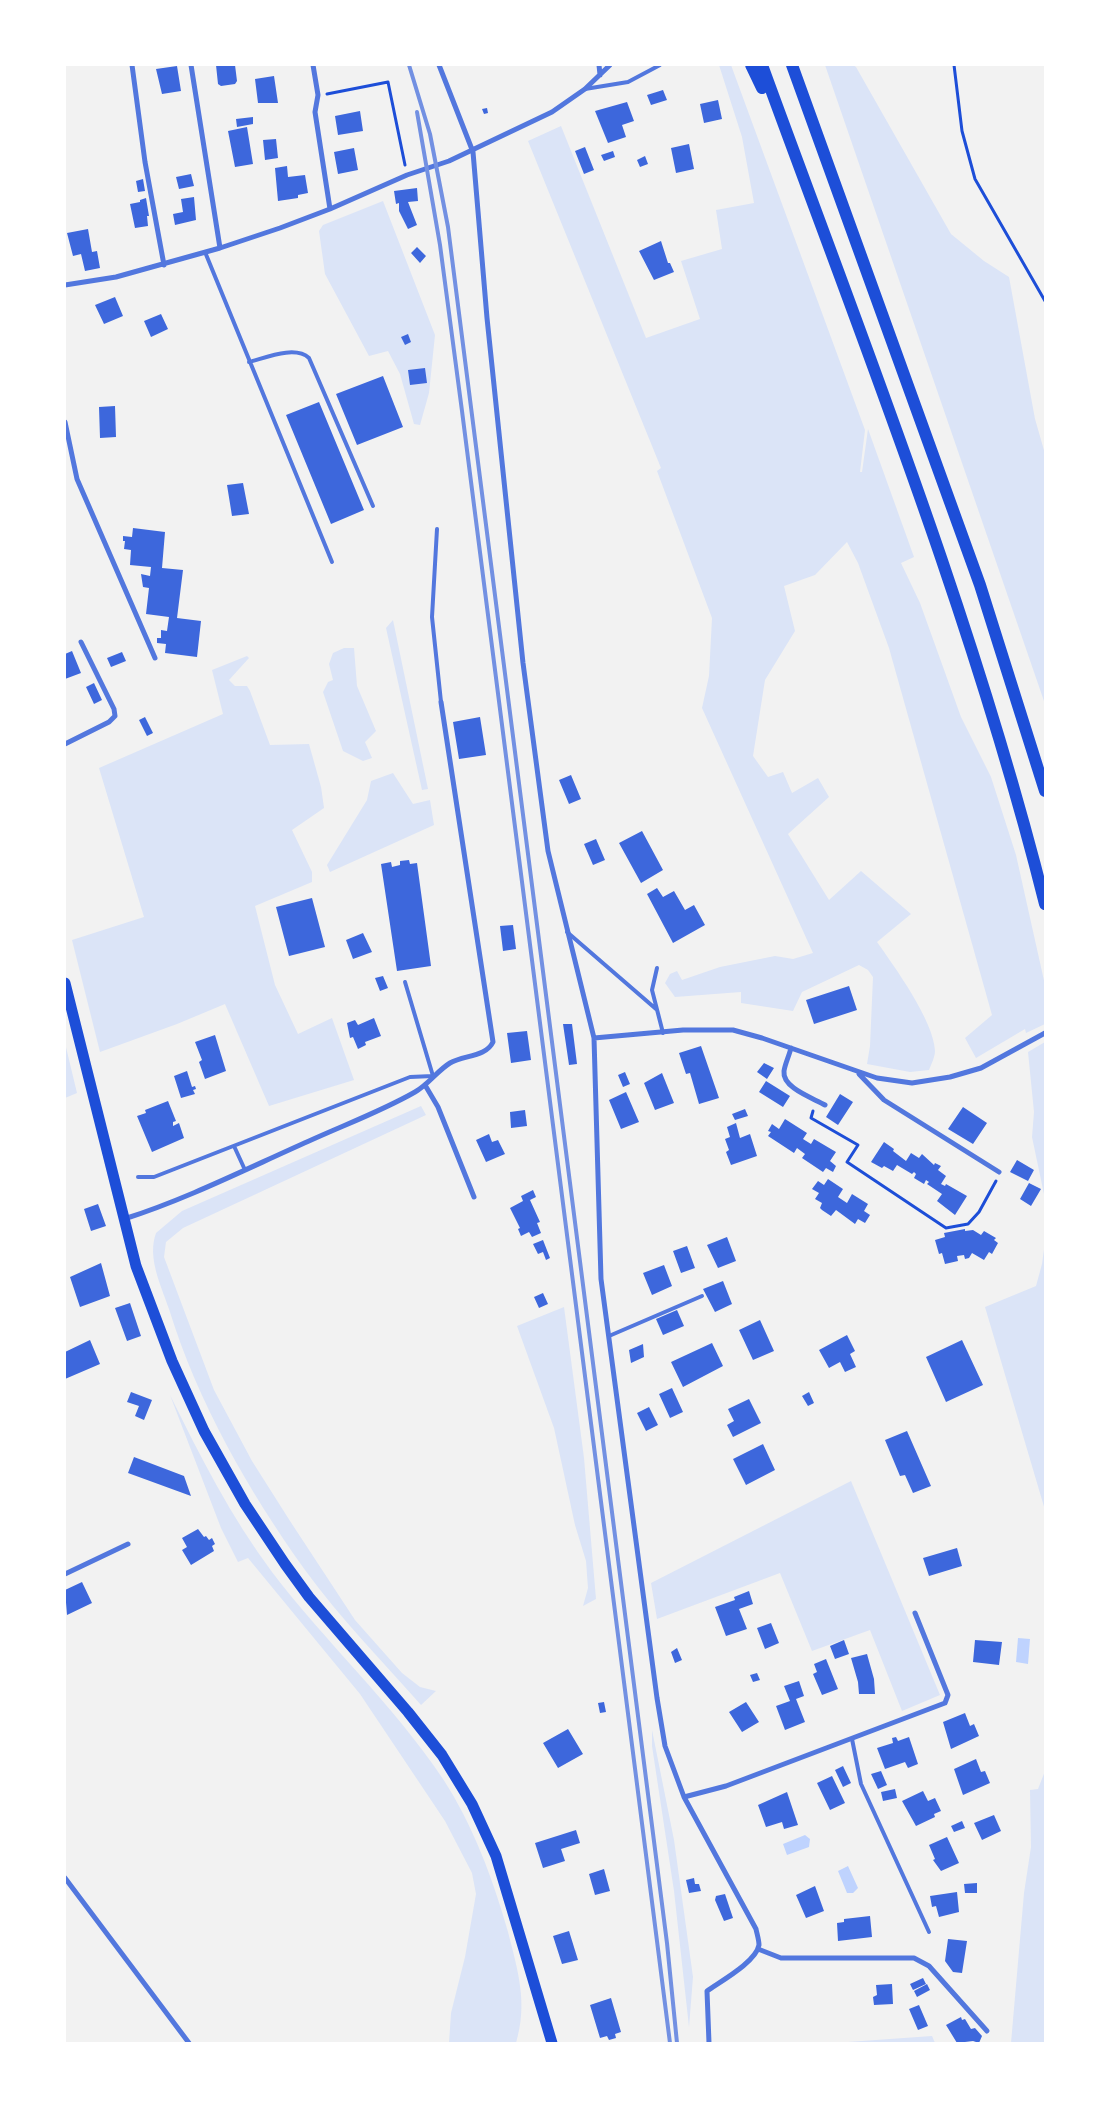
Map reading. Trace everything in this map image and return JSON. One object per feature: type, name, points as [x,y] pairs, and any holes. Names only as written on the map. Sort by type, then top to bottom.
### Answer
[{"type":"highway","points":[[752,65],[800,169]]},
{"type":"highway","points":[[762,65],[973,652],[1018,799],[1045,904]]},
{"type":"highway","points":[[792,65],[977,576],[1045,791]]},
{"type":"main road","points":[[65,983],[136,1266],[172,1361],[204,1431],[231,1481],[294,1577],[419,1726],[457,1778],[472,1804],[485,1829],[506,1884],[552,2043]]},
{"type":"street","points":[[132,65],[146,162],[164,265]]},
{"type":"street","points":[[191,65],[220,248]]},
{"type":"street","points":[[313,65],[318,95],[315,112],[330,209]]},
{"type":"street","points":[[439,65],[473,152],[487,318],[523,663],[548,851],[566,931],[594,1038],[601,1278],[665,1746],[684,1797],[756,1929],[758,1949],[748,1962],[707,1991],[710,2043]]},
{"type":"street","points":[[599,65],[600,75]]},
{"type":"street","points":[[65,285],[116,277],[220,248],[330,209],[407,175],[473,152],[552,112],[585,89],[610,65]]},
{"type":"street","points":[[65,422],[77,479],[155,658]]},
{"type":"street","points":[[65,744],[109,722],[115,716],[114,709],[81,642]]},
{"type":"street","points":[[123,1219],[147,1211],[245,1170],[415,1092],[426,1085],[433,1076],[450,1063],[485,1052],[493,1042],[441,702]]},
{"type":"street","points":[[594,1038],[708,1029],[733,1030],[858,1072],[889,1081],[912,1083],[936,1080],[981,1068],[1045,1033]]},
{"type":"street","points":[[791,1048],[784,1072],[786,1080],[795,1089],[824,1105]]},
{"type":"street","points":[[858,1072],[884,1100],[999,1172]]},
{"type":"street","points":[[426,1085],[438,1107],[474,1197]]},
{"type":"street","points":[[65,1574],[128,1544]]},
{"type":"street","points":[[684,1797],[726,1786],[852,1739],[947,1700],[948,1695],[915,1613]]},
{"type":"street","points":[[65,1878],[189,2043]]},
{"type":"street","points":[[758,1949],[781,1958],[914,1958],[929,1966],[987,2031]]},
{"type":"lane","points":[[585,89],[628,82],[660,65]]},
{"type":"lane","points":[[205,252],[332,562]]},
{"type":"lane","points":[[249,362],[293,352],[302,353],[309,358],[373,506]]},
{"type":"lane","points":[[437,529],[432,617],[441,702]]},
{"type":"lane","points":[[566,931],[656,1009]]},
{"type":"lane","points":[[658,968],[652,990],[663,1033]]},
{"type":"lane","points":[[138,1177],[154,1177],[410,1078],[433,1076],[405,982]]},
{"type":"lane","points":[[234,1146],[245,1170]]},
{"type":"lane","points":[[609,1336],[702,1296]]},
{"type":"lane","points":[[852,1739],[861,1784],[929,1932]]},
{"type":"path","points":[[954,65],[962,131],[975,179],[1045,301]]},
{"type":"path","points":[[318,95],[388,82],[407,175]]},
{"type":"path","points":[[818,1101],[811,1118],[858,1145],[848,1162],[946,1228],[968,1224],[979,1212],[999,1172]]},
{"type":"shaded area","points":[[719,65],[731,65],[865,430],[860,472],[862,472],[868,429],[914,557],[901,563],[920,603],[961,717],[991,777],[1016,855],[1045,985],[1045,1024],[1026,1033],[1025,1029],[976,1058],[965,1038],[992,1015],[889,648],[858,563],[847,542],[815,575],[784,586],[795,631],[765,680],[753,756],[768,777],[783,772],[792,793],[818,778],[829,797],[788,834],[829,900],[861,871],[911,914],[877,942],[912,994],[928,1025],[935,1051],[929,1070],[910,1072],[867,1064],[870,1046],[873,977],[868,970],[859,965],[802,992],[793,1011],[741,1003],[741,992],[675,997],[665,983],[670,974],[677,971],[682,980],[720,967],[775,956],[793,959],[813,953],[702,708],[709,676],[712,618],[657,471],[661,468],[528,141],[561,126],[646,338],[700,319],[681,261],[722,249],[716,210],[754,203],[742,137]]},
{"type":"shaded area","points":[[825,65],[853,65],[856,67],[951,234],[984,261],[1009,277],[1035,419],[1045,454],[1045,704]]},
{"type":"shaded area","points":[[383,201],[435,335],[429,393],[420,425],[414,424],[400,374],[388,351],[369,356],[325,274],[319,231],[323,225]]},
{"type":"shaded area","points":[[393,620],[428,789],[422,790],[386,628]]},
{"type":"shaded area","points":[[344,648],[354,648],[357,686],[376,731],[365,742],[372,758],[363,761],[343,751],[323,692],[328,682],[333,680],[329,664],[333,653]]},
{"type":"shaded area","points":[[247,656],[249,658],[229,680],[235,686],[247,686],[270,745],[309,744],[321,787],[324,808],[292,830],[312,872],[312,882],[255,906],[275,985],[298,1034],[332,1018],[354,1080],[269,1106],[225,1004],[100,1052],[72,940],[144,917],[99,768],[223,714],[212,670]]},
{"type":"shaded area","points":[[393,773],[413,804],[430,800],[434,825],[330,872],[327,865],[367,800],[371,781]]},
{"type":"shaded area","points":[[1045,1042],[1045,1199],[1032,1137],[1034,1112],[1028,1052]]},
{"type":"shaded area","points":[[65,1043],[77,1093],[65,1098]]},
{"type":"shaded area","points":[[421,1106],[426,1115],[183,1228],[166,1242],[164,1257],[214,1390],[252,1461],[355,1620],[402,1673],[420,1687],[436,1691],[421,1705],[318,1588],[284,1540],[245,1477],[194,1378],[159,1281],[153,1252],[156,1233],[182,1211]]},
{"type":"shaded area","points":[[1045,1242],[1045,1510],[985,1307],[1036,1286]]},
{"type":"shaded area","points":[[564,1307],[584,1458],[596,1599],[583,1606],[588,1588],[586,1561],[575,1525],[554,1428],[517,1326]]},
{"type":"shaded area","points":[[170,1395],[217,1486],[257,1551],[314,1624],[381,1699],[424,1751],[464,1815],[489,1872],[515,1960],[521,2001],[520,2028],[516,2043],[449,2043],[451,2013],[465,1957],[476,1894],[472,1873],[445,1821],[360,1694],[248,1558],[238,1562],[221,1528]]},
{"type":"shaded area","points":[[851,1481],[940,1695],[902,1711],[870,1630],[812,1651],[780,1573],[657,1619],[651,1583]]},
{"type":"shaded area","points":[[652,1730],[674,1840],[693,1977],[689,2027],[674,1891],[652,1746]]},
{"type":"shaded area","points":[[1045,1771],[1045,2043],[1011,2043],[1024,1893],[1031,1847],[1030,1790],[1038,1789]]},
{"type":"shaded area","points":[[932,2036],[935,2043],[834,2043]]},
{"type":"water","points":[[1018,1638],[1030,1639],[1028,1664],[1016,1662]]},
{"type":"water","points":[[805,1835],[810,1839],[809,1847],[787,1855],[783,1844]]},
{"type":"water","points":[[848,1866],[858,1888],[853,1893],[847,1893],[838,1871]]},
{"type":"building","points":[[216,65],[235,65],[237,81],[235,84],[221,86],[218,84]]},
{"type":"building","points":[[177,66],[181,91],[162,94],[156,69]]},
{"type":"building","points":[[274,76],[278,103],[258,103],[255,79]]},
{"type":"building","points":[[663,90],[667,100],[651,105],[647,95]]},
{"type":"building","points":[[718,100],[722,119],[704,123],[700,104]]},
{"type":"building","points":[[627,102],[634,121],[622,125],[626,137],[608,143],[595,111]]},
{"type":"building","points":[[487,108],[488,113],[484,114],[482,109]]},
{"type":"building","points":[[360,111],[363,131],[338,135],[335,116]]},
{"type":"building","points":[[253,117],[253,124],[237,127],[236,119]]},
{"type":"building","points":[[247,127],[253,164],[235,167],[228,131]]},
{"type":"building","points":[[276,139],[278,158],[265,160],[263,140]]},
{"type":"building","points":[[689,144],[694,169],[676,173],[671,148]]},
{"type":"building","points":[[585,147],[594,170],[584,174],[575,151]]},
{"type":"building","points":[[354,148],[358,170],[338,174],[334,152]]},
{"type":"building","points":[[613,151],[615,157],[604,161],[601,155]]},
{"type":"building","points":[[645,156],[648,164],[640,167],[637,160]]},
{"type":"building","points":[[287,166],[288,177],[305,175],[308,193],[298,195],[298,198],[278,201],[275,168]]},
{"type":"building","points":[[191,174],[194,186],[179,189],[176,177]]},
{"type":"building","points":[[143,179],[145,191],[138,192],[136,181]]},
{"type":"building","points":[[417,188],[418,201],[408,202],[417,225],[408,229],[399,211],[399,203],[396,204],[394,191]]},
{"type":"building","points":[[194,197],[196,220],[175,225],[173,214],[183,212],[181,199]]},
{"type":"building","points":[[146,198],[149,216],[147,216],[148,226],[135,228],[130,204],[140,202],[140,200]]},
{"type":"building","points":[[88,229],[92,252],[97,251],[100,268],[85,271],[81,254],[73,256],[67,233]]},
{"type":"building","points":[[661,241],[668,263],[670,263],[674,272],[654,280],[639,251]]},
{"type":"building","points":[[417,247],[426,256],[420,263],[411,253]]},
{"type":"building","points":[[115,297],[123,316],[104,324],[95,305]]},
{"type":"building","points":[[161,314],[168,329],[151,337],[144,321]]},
{"type":"building","points":[[408,334],[411,342],[405,345],[401,337]]},
{"type":"building","points":[[425,368],[427,383],[410,385],[408,370]]},
{"type":"building","points":[[383,376],[403,427],[357,445],[336,394]]},
{"type":"building","points":[[319,402],[364,510],[331,524],[286,415]]},
{"type":"building","points":[[115,406],[116,437],[100,438],[99,407]]},
{"type":"building","points":[[243,483],[249,514],[232,516],[227,485]]},
{"type":"building","points":[[133,528],[165,532],[162,568],[183,570],[177,618],[201,621],[197,657],[165,653],[166,644],[157,643],[157,638],[161,638],[161,630],[167,631],[169,617],[146,614],[149,588],[143,587],[141,574],[150,576],[151,567],[130,565],[131,550],[124,549],[125,541],[123,541],[123,536],[132,537]]},
{"type":"building","points":[[72,651],[81,673],[65,679],[65,654]]},
{"type":"building","points":[[122,652],[126,661],[111,667],[107,658]]},
{"type":"building","points":[[94,683],[102,700],[94,704],[86,687]]},
{"type":"building","points":[[145,717],[153,733],[147,736],[139,720]]},
{"type":"building","points":[[480,717],[486,755],[459,759],[453,722]]},
{"type":"building","points":[[571,775],[581,799],[569,804],[559,780]]},
{"type":"building","points":[[642,831],[663,870],[641,883],[619,843]]},
{"type":"building","points":[[596,839],[605,860],[593,865],[584,844]]},
{"type":"building","points":[[409,860],[410,864],[417,863],[431,966],[397,971],[381,864],[391,862],[392,867],[400,865],[400,861]]},
{"type":"building","points":[[657,888],[663,897],[674,891],[685,910],[694,905],[705,925],[673,943],[647,894]]},
{"type":"building","points":[[312,898],[325,947],[289,956],[276,907]]},
{"type":"building","points":[[513,925],[516,949],[503,951],[500,926]]},
{"type":"building","points":[[363,933],[372,952],[353,959],[346,940]]},
{"type":"building","points":[[383,976],[388,988],[380,991],[375,978]]},
{"type":"building","points":[[849,986],[857,1010],[814,1024],[806,1000]]},
{"type":"building","points":[[374,1018],[381,1036],[365,1042],[366,1045],[358,1049],[353,1037],[350,1038],[347,1023],[355,1020],[358,1025]]},
{"type":"building","points":[[563,1024],[572,1024],[577,1064],[569,1065]]},
{"type":"building","points":[[527,1031],[531,1060],[511,1063],[507,1033]]},
{"type":"building","points":[[215,1035],[226,1071],[205,1079],[199,1062],[202,1060],[195,1042]]},
{"type":"building","points":[[701,1046],[719,1098],[699,1104],[690,1073],[686,1074],[679,1053]]},
{"type":"building","points":[[764,1063],[774,1068],[767,1079],[757,1072]]},
{"type":"building","points":[[187,1071],[192,1087],[195,1086],[196,1089],[193,1090],[195,1094],[181,1098],[174,1076]]},
{"type":"building","points":[[625,1072],[630,1084],[623,1087],[618,1075]]},
{"type":"building","points":[[662,1073],[674,1103],[655,1110],[644,1083]]},
{"type":"building","points":[[766,1081],[790,1096],[783,1107],[759,1092]]},
{"type":"building","points":[[626,1092],[639,1122],[621,1129],[609,1100]]},
{"type":"building","points":[[840,1094],[853,1102],[838,1125],[826,1117]]},
{"type":"building","points":[[168,1101],[176,1121],[173,1122],[173,1126],[179,1123],[184,1138],[152,1152],[137,1116],[146,1113],[145,1110]]},
{"type":"building","points":[[963,1107],[987,1123],[973,1144],[948,1129]]},
{"type":"building","points":[[745,1109],[748,1116],[735,1120],[732,1114]]},
{"type":"building","points":[[525,1110],[527,1126],[511,1128],[510,1112]]},
{"type":"building","points":[[785,1119],[807,1133],[803,1139],[811,1144],[814,1139],[836,1152],[830,1161],[836,1166],[833,1172],[826,1168],[823,1172],[802,1158],[805,1154],[797,1148],[794,1153],[768,1136],[771,1132],[768,1131],[772,1124],[779,1129]]},
{"type":"building","points":[[736,1123],[740,1138],[750,1134],[757,1156],[731,1165],[726,1152],[729,1150],[725,1139],[730,1137],[727,1127]]},
{"type":"building","points":[[489,1134],[492,1142],[498,1140],[505,1154],[486,1162],[476,1140]]},
{"type":"building","points":[[884,1142],[906,1161],[911,1153],[919,1158],[922,1154],[934,1165],[935,1163],[941,1166],[938,1170],[946,1176],[941,1184],[945,1186],[946,1184],[967,1196],[955,1215],[937,1201],[942,1194],[927,1184],[929,1182],[926,1180],[924,1184],[914,1178],[916,1174],[914,1172],[912,1174],[897,1165],[893,1171],[871,1162]]},
{"type":"building","points":[[1017,1160],[1034,1170],[1028,1181],[1010,1172]]},
{"type":"building","points":[[828,1179],[843,1189],[838,1197],[847,1203],[852,1194],[868,1204],[864,1211],[870,1215],[865,1223],[858,1219],[855,1224],[836,1210],[831,1216],[820,1208],[822,1203],[815,1199],[819,1193],[812,1189],[818,1181],[824,1185]]},
{"type":"building","points":[[1029,1183],[1041,1189],[1031,1206],[1020,1199]]},
{"type":"building","points":[[533,1190],[536,1197],[530,1200],[540,1222],[537,1223],[541,1233],[532,1237],[529,1232],[521,1236],[518,1229],[520,1228],[510,1208],[523,1201],[521,1196]]},
{"type":"building","points":[[98,1204],[106,1226],[91,1231],[84,1209]]},
{"type":"building","points":[[965,1229],[965,1231],[973,1230],[981,1235],[984,1231],[996,1238],[994,1240],[998,1243],[992,1254],[989,1252],[984,1260],[972,1253],[969,1258],[965,1259],[964,1255],[957,1256],[958,1261],[945,1264],[942,1253],[939,1254],[935,1240],[945,1237],[944,1233]]},
{"type":"building","points":[[727,1237],[736,1261],[718,1268],[707,1245]]},
{"type":"building","points":[[543,1240],[550,1258],[546,1260],[543,1252],[538,1254],[533,1244]]},
{"type":"building","points":[[687,1246],[695,1268],[681,1273],[673,1251]]},
{"type":"building","points":[[101,1263],[110,1296],[80,1307],[70,1277]]},
{"type":"building","points":[[664,1265],[672,1286],[652,1295],[643,1273]]},
{"type":"building","points":[[723,1281],[732,1304],[715,1312],[703,1289]]},
{"type":"building","points":[[543,1293],[548,1304],[539,1308],[534,1297]]},
{"type":"building","points":[[130,1303],[141,1336],[127,1341],[115,1308]]},
{"type":"building","points":[[677,1310],[684,1326],[663,1335],[656,1319]]},
{"type":"building","points":[[760,1320],[774,1351],[753,1360],[739,1330]]},
{"type":"building","points":[[847,1335],[855,1351],[850,1354],[856,1367],[845,1372],[840,1362],[829,1368],[819,1350]]},
{"type":"building","points":[[90,1340],[100,1364],[65,1379],[65,1352]]},
{"type":"building","points":[[962,1340],[983,1385],[946,1402],[926,1357]]},
{"type":"building","points":[[712,1343],[723,1366],[683,1387],[671,1362]]},
{"type":"building","points":[[643,1344],[644,1357],[631,1363],[629,1350]]},
{"type":"building","points":[[672,1388],[683,1412],[670,1418],[659,1394]]},
{"type":"building","points":[[131,1392],[152,1400],[144,1420],[135,1416],[139,1406],[127,1402]]},
{"type":"building","points":[[809,1392],[814,1403],[808,1406],[802,1396]]},
{"type":"building","points":[[749,1399],[761,1423],[733,1437],[727,1425],[734,1421],[728,1409]]},
{"type":"building","points":[[649,1407],[658,1425],[646,1431],[637,1413]]},
{"type":"building","points":[[907,1431],[931,1486],[913,1493],[905,1475],[900,1476],[885,1440]]},
{"type":"building","points":[[763,1444],[775,1470],[746,1485],[733,1459]]},
{"type":"building","points":[[134,1457],[184,1476],[191,1496],[128,1473]]},
{"type":"building","points":[[198,1529],[204,1537],[206,1536],[209,1540],[212,1538],[215,1544],[212,1546],[214,1551],[191,1565],[182,1550],[187,1547],[182,1538]]},
{"type":"building","points":[[957,1548],[962,1566],[929,1576],[923,1558]]},
{"type":"building","points":[[82,1582],[92,1603],[67,1615],[65,1590]]},
{"type":"building","points":[[749,1591],[753,1604],[739,1609],[747,1629],[726,1636],[715,1607],[735,1600],[734,1597]]},
{"type":"building","points":[[771,1623],[779,1643],[765,1649],[757,1628]]},
{"type":"building","points":[[844,1640],[849,1654],[835,1659],[830,1646]]},
{"type":"building","points":[[975,1640],[1002,1642],[999,1665],[973,1662]]},
{"type":"building","points":[[677,1648],[682,1660],[675,1663],[671,1652]]},
{"type":"building","points":[[867,1654],[874,1679],[875,1694],[859,1694],[858,1682],[851,1658]]},
{"type":"building","points":[[826,1659],[838,1689],[822,1695],[813,1674],[817,1672],[814,1664]]},
{"type":"building","points":[[757,1673],[760,1680],[753,1682],[750,1675]]},
{"type":"building","points":[[799,1681],[804,1696],[796,1699],[805,1722],[785,1730],[776,1706],[790,1701],[784,1686]]},
{"type":"building","points":[[604,1702],[606,1712],[600,1713],[598,1703]]},
{"type":"building","points":[[746,1702],[759,1722],[742,1732],[729,1712]]},
{"type":"building","points":[[965,1713],[970,1726],[974,1724],[979,1736],[951,1749],[943,1722]]},
{"type":"building","points":[[568,1729],[583,1754],[558,1768],[543,1743]]},
{"type":"building","points":[[896,1737],[898,1741],[909,1737],[918,1764],[908,1768],[905,1762],[885,1769],[877,1748],[893,1743],[892,1738]]},
{"type":"building","points":[[976,1759],[981,1772],[985,1771],[990,1783],[963,1795],[954,1769]]},
{"type":"building","points":[[843,1766],[851,1783],[843,1787],[835,1770]]},
{"type":"building","points":[[881,1771],[887,1785],[878,1789],[871,1774]]},
{"type":"building","points":[[832,1776],[845,1803],[830,1810],[817,1783]]},
{"type":"building","points":[[895,1789],[897,1798],[883,1801],[881,1792]]},
{"type":"building","points":[[923,1791],[928,1801],[935,1798],[941,1811],[934,1814],[935,1817],[916,1826],[902,1801]]},
{"type":"building","points":[[787,1792],[798,1825],[784,1829],[782,1822],[766,1827],[758,1805]]},
{"type":"building","points":[[994,1815],[1001,1831],[982,1840],[974,1823]]},
{"type":"building","points":[[962,1821],[965,1828],[954,1832],[951,1826]]},
{"type":"building","points":[[576,1830],[580,1843],[561,1849],[565,1861],[543,1868],[535,1843]]},
{"type":"building","points":[[947,1837],[959,1863],[941,1871],[933,1860],[935,1859],[929,1845]]},
{"type":"building","points":[[604,1869],[610,1891],[595,1895],[589,1874]]},
{"type":"building","points":[[694,1878],[695,1884],[699,1884],[701,1891],[689,1893],[686,1880]]},
{"type":"building","points":[[977,1883],[977,1893],[965,1893],[964,1884]]},
{"type":"building","points":[[815,1886],[824,1911],[806,1918],[796,1895]]},
{"type":"building","points":[[957,1892],[959,1912],[939,1917],[936,1906],[932,1907],[930,1896]]},
{"type":"building","points":[[725,1894],[733,1918],[724,1921],[715,1900],[716,1896]]},
{"type":"building","points":[[870,1916],[872,1937],[838,1941],[837,1923],[844,1922],[844,1919]]},
{"type":"building","points":[[569,1931],[578,1960],[562,1964],[553,1936]]},
{"type":"building","points":[[948,1939],[967,1941],[962,1973],[953,1972],[945,1961]]},
{"type":"building","points":[[923,1978],[926,1984],[913,1990],[910,1984]]},
{"type":"building","points":[[892,1984],[893,2004],[874,2005],[873,1997],[877,1995],[876,1985]]},
{"type":"building","points":[[927,1984],[930,1990],[917,1997],[914,1991]]},
{"type":"building","points":[[611,1998],[621,2032],[615,2034],[616,2038],[609,2040],[607,2036],[600,2038],[590,2005]]},
{"type":"building","points":[[919,2005],[928,2026],[918,2030],[909,2009]]},
{"type":"building","points":[[961,2017],[962,2020],[965,2019],[971,2029],[975,2028],[982,2036],[979,2043],[973,2041],[957,2043],[946,2025]]},
{"type":"railway","points":[[409,65],[430,134],[448,227],[667,1943],[677,2043]]},
{"type":"railway","points":[[417,112],[440,245],[462,411],[670,2043]]}]
